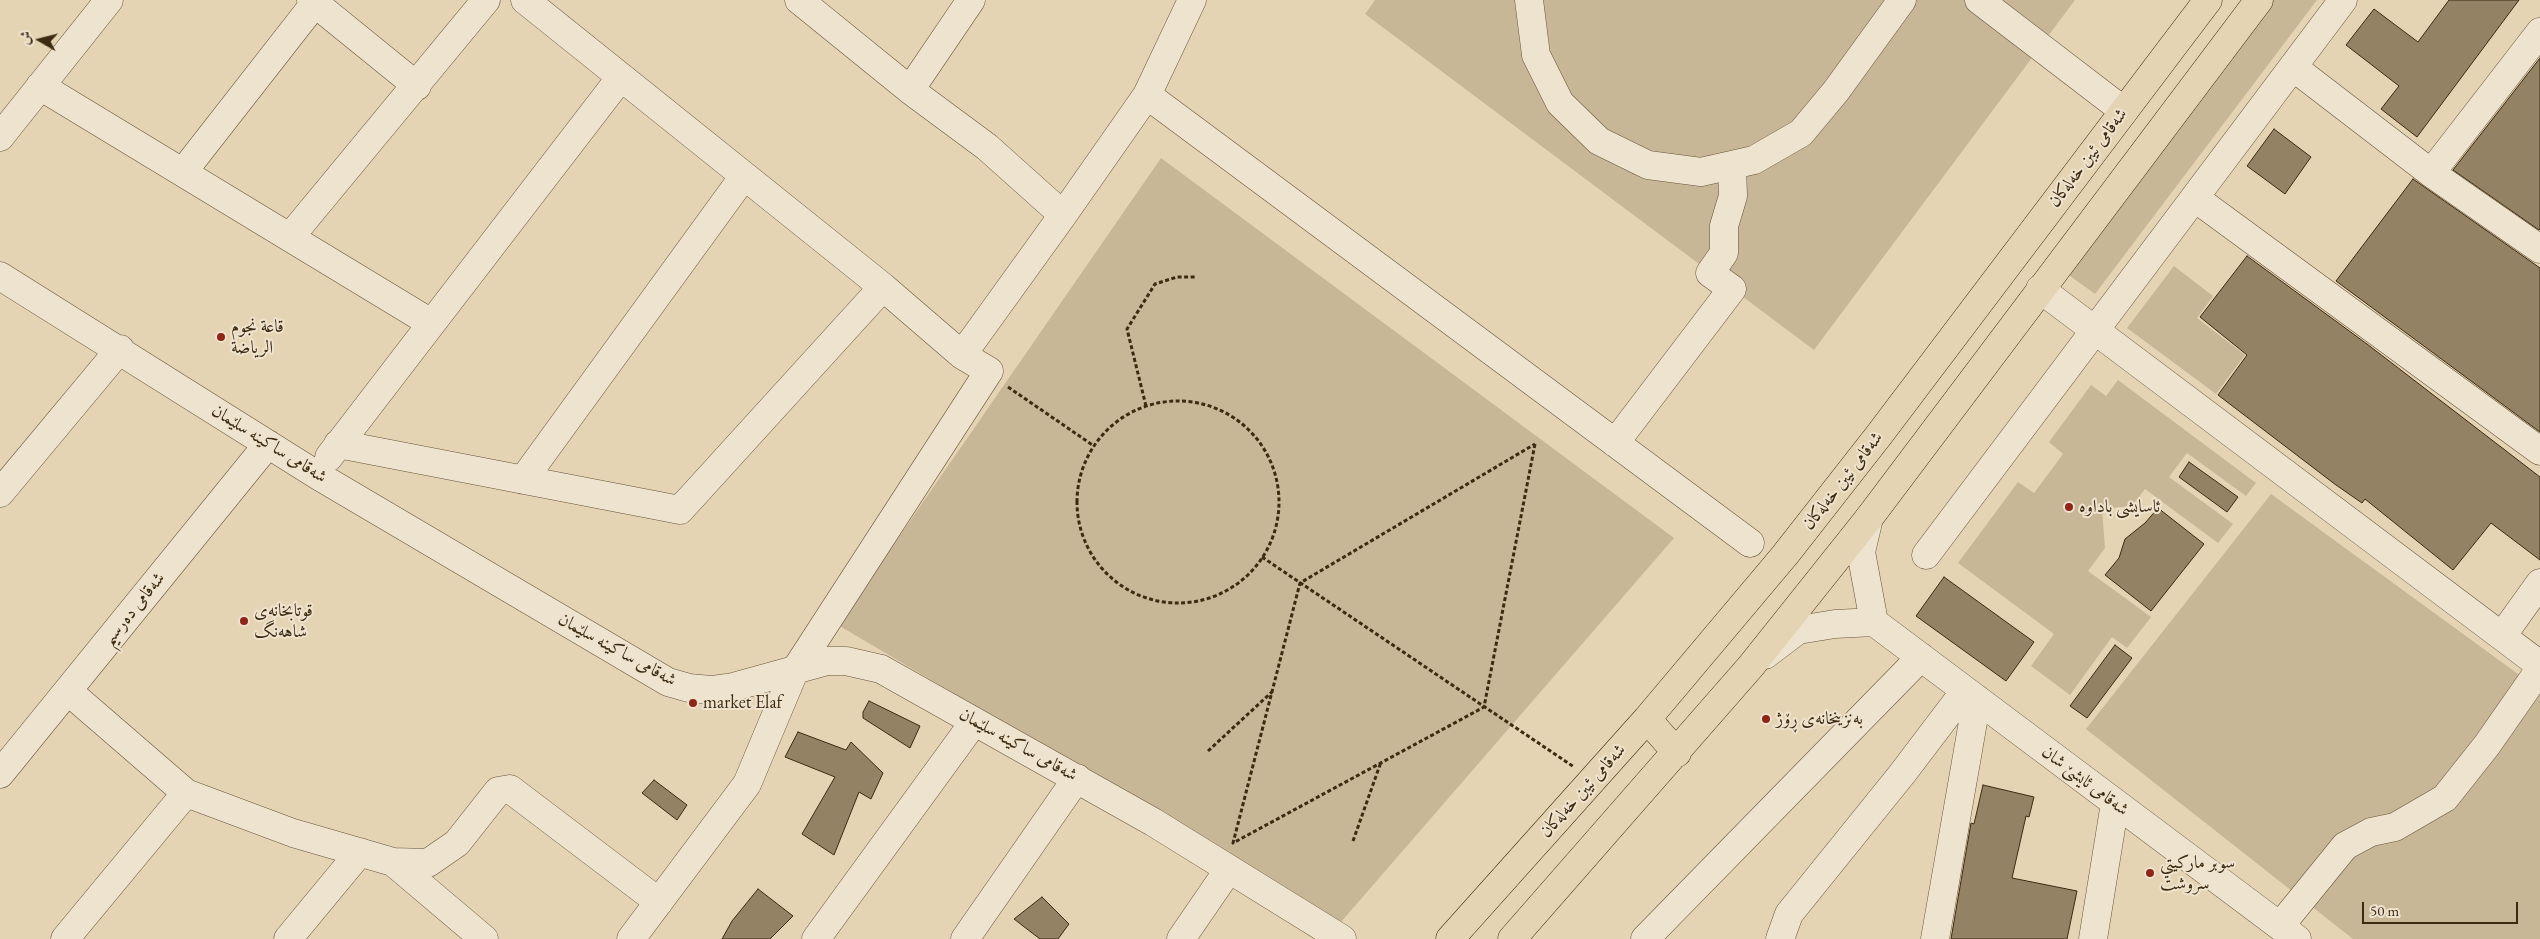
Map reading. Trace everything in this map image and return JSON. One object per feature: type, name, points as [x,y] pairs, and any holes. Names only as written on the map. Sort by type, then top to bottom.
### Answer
[{"type":"main road","name":"شەقامی ئیبن خەلەکان","points":[[1450,939],[1647,719],[1785,555],[1879,435],[2208,0]]},
{"type":"main road","points":[[1512,939],[1677,753],[1751,666],[1869,518],[1911,459],[2259,0]]},
{"type":"main road","points":[[1879,435],[1911,459]]},
{"type":"main road","points":[[1647,719],[1677,753]]},
{"type":"street","points":[[0,137],[109,0]]},
{"type":"street","points":[[290,237],[417,86],[486,0]]},
{"type":"street","points":[[525,0],[883,288],[962,355],[988,371],[794,672],[747,784],[631,939]]},
{"type":"street","points":[[799,0],[910,90],[987,147],[1063,215]]},
{"type":"street","points":[[910,90],[971,0]]},
{"type":"street","points":[[962,355],[1147,95],[1192,0]]},
{"type":"street","points":[[1529,0],[1536,55],[1560,103],[1599,141],[1648,165],[1701,172],[1754,160],[1801,133],[1836,91],[1902,0]]},
{"type":"street","points":[[1979,0],[2124,111]]},
{"type":"street","points":[[1926,555],[2343,0]]},
{"type":"street","points":[[182,172],[313,2],[344,12],[417,86]]},
{"type":"street","points":[[2431,173],[2540,32]]},
{"type":"street","points":[[2293,67],[2431,173],[2540,249]]},
{"type":"street","points":[[317,475],[338,444],[621,78]]},
{"type":"street","points":[[40,86],[431,323]]},
{"type":"street","points":[[1147,95],[1750,543]]},
{"type":"street","points":[[1615,443],[1732,289],[1710,273],[1724,252],[1724,226],[1733,196],[1732,165]]},
{"type":"street","points":[[524,480],[744,176]]},
{"type":"street","points":[[2195,198],[2540,451]]},
{"type":"street","name":"شەقامی ساکینە سلێمان","points":[[0,276],[120,349],[317,475],[668,682],[689,688],[711,690],[733,687],[794,672],[827,661],[864,664],[881,669],[1077,778],[1342,939]]},
{"type":"street","points":[[338,444],[680,510],[883,288]]},
{"type":"street","points":[[2040,289],[2094,332],[2540,665]]},
{"type":"street","points":[[5,479],[120,349]]},
{"type":"street","name":"شەقامی دەرسیم","points":[[0,774],[268,444]]},
{"type":"street","points":[[1751,666],[1798,630],[1848,622],[1874,622],[1861,552],[1869,518]]},
{"type":"street","points":[[2502,636],[2540,583]]},
{"type":"street","name":"شەقامی ئایشێ شان","points":[[1874,622],[2288,933]]},
{"type":"street","points":[[1645,939],[1920,657]]},
{"type":"street","points":[[2288,933],[2345,846],[2372,832],[2395,827],[2445,798],[2487,744],[2540,669]]},
{"type":"street","points":[[68,691],[186,793],[293,832],[393,862],[428,864],[457,843],[498,791],[510,789],[659,902]]},
{"type":"street","points":[[1780,939],[1790,914],[1902,774],[1971,695]]},
{"type":"street","points":[[1935,939],[1971,695]]},
{"type":"street","points":[[816,939],[974,722]]},
{"type":"street","points":[[965,939],[1077,778]]},
{"type":"street","points":[[65,939],[186,793]]},
{"type":"street","points":[[2093,939],[2115,803]]},
{"type":"street","points":[[288,939],[360,852]]},
{"type":"street","points":[[393,862],[484,939]]},
{"type":"street","points":[[1181,939],[1229,869]]},
{"type":"path","points":[[1146,406],[1127,329],[1155,284],[1177,277],[1195,277]]},
{"type":"path","points":[[988,371],[1094,446]]},
{"type":"path","points":[[1176,400],[1209,405],[1239,420],[1262,445],[1276,475],[1280,508],[1272,541],[1254,569],[1228,591],[1198,602],[1164,603],[1132,594],[1105,574],[1086,546],[1077,514],[1079,480],[1094,446],[1114,423],[1146,406],[1176,400]]},
{"type":"path","points":[[1535,444],[1484,707],[1233,843],[1274,690],[1300,583],[1535,444]]},
{"type":"path","points":[[1262,557],[1593,780]]},
{"type":"path","points":[[1208,751],[1274,690]]},
{"type":"path","points":[[1353,841],[1381,762]]},
{"type":"shaded area","points":[[1375,0],[2075,0],[1814,350],[1365,14]]},
{"type":"shaded area","points":[[2271,0],[2317,0],[2095,294],[2066,273]]},
{"type":"shaded area","points":[[1161,158],[1674,538],[1341,922],[838,625]]},
{"type":"shaded area","points":[[2174,266],[2213,296],[2197,318],[2245,355],[2216,394],[2127,328]]},
{"type":"shaded area","points":[[2118,380],[2256,483],[2246,496],[2187,453],[2169,477],[2233,524],[2218,543],[2145,489],[2132,506],[2102,509],[2105,548],[2088,571],[2151,617],[2127,648],[2112,637],[2070,695],[2031,666],[2054,634],[1958,563],[2018,482],[2034,493],[2063,454],[2049,442],[2091,385],[2106,396]]},
{"type":"shaded area","points":[[2271,494],[2540,690],[2540,939],[2353,939],[2086,729]]},
{"type":"building","points":[[2449,0],[2519,0],[2417,137],[2381,109],[2399,86],[2346,45],[2374,9],[2418,42]]},
{"type":"building","points":[[2540,58],[2540,229],[2539,230],[2453,170]]},
{"type":"building","points":[[2274,129],[2311,157],[2285,194],[2247,166]]},
{"type":"building","points":[[2413,179],[2540,268],[2540,432],[2336,281]]},
{"type":"building","points":[[2247,256],[2367,344],[2540,477],[2540,560],[2491,523],[2453,570],[2365,499],[2362,503],[2336,485],[2218,395],[2247,355],[2200,317]]},
{"type":"building","points":[[2189,462],[2238,497],[2227,512],[2179,477]]},
{"type":"building","points":[[2158,508],[2204,544],[2151,611],[2105,575],[2119,558],[2125,539],[2145,523]]},
{"type":"building","points":[[1944,577],[2034,642],[2006,681],[1916,616]]},
{"type":"building","points":[[2115,645],[2132,658],[2087,718],[2070,706]]},
{"type":"building","points":[[869,701],[920,726],[910,748],[863,718],[863,712]]},
{"type":"building","points":[[798,732],[846,750],[851,742],[883,773],[871,799],[859,792],[834,855],[802,834],[835,777],[785,757]]},
{"type":"building","points":[[654,780],[687,805],[677,820],[642,793]]},
{"type":"building","points":[[1983,785],[2034,797],[2029,817],[2026,816],[2012,878],[2077,891],[2067,939],[1951,939],[1971,823],[1974,824]]},
{"type":"building","points":[[758,889],[793,916],[770,939],[722,939],[732,921]]},
{"type":"building","points":[[1042,897],[1069,924],[1058,939],[1040,939],[1014,919]]},
{"type":"place","name":"قاعة نجوم الرياضة","points":[[221,337]]},
{"type":"place","name":"ئاسايشى باداوه","points":[[2069,507]]},
{"type":"place","name":"قوتابخانەى شاهەنگ","points":[[244,621]]},
{"type":"place","name":"market Elaf","points":[[693,703]]},
{"type":"place","name":"بەنزینخانەی ڕۆژ","points":[[1766,719]]},
{"type":"place","name":"سوبر ماركيتي سروشت","points":[[2150,873]]}]
